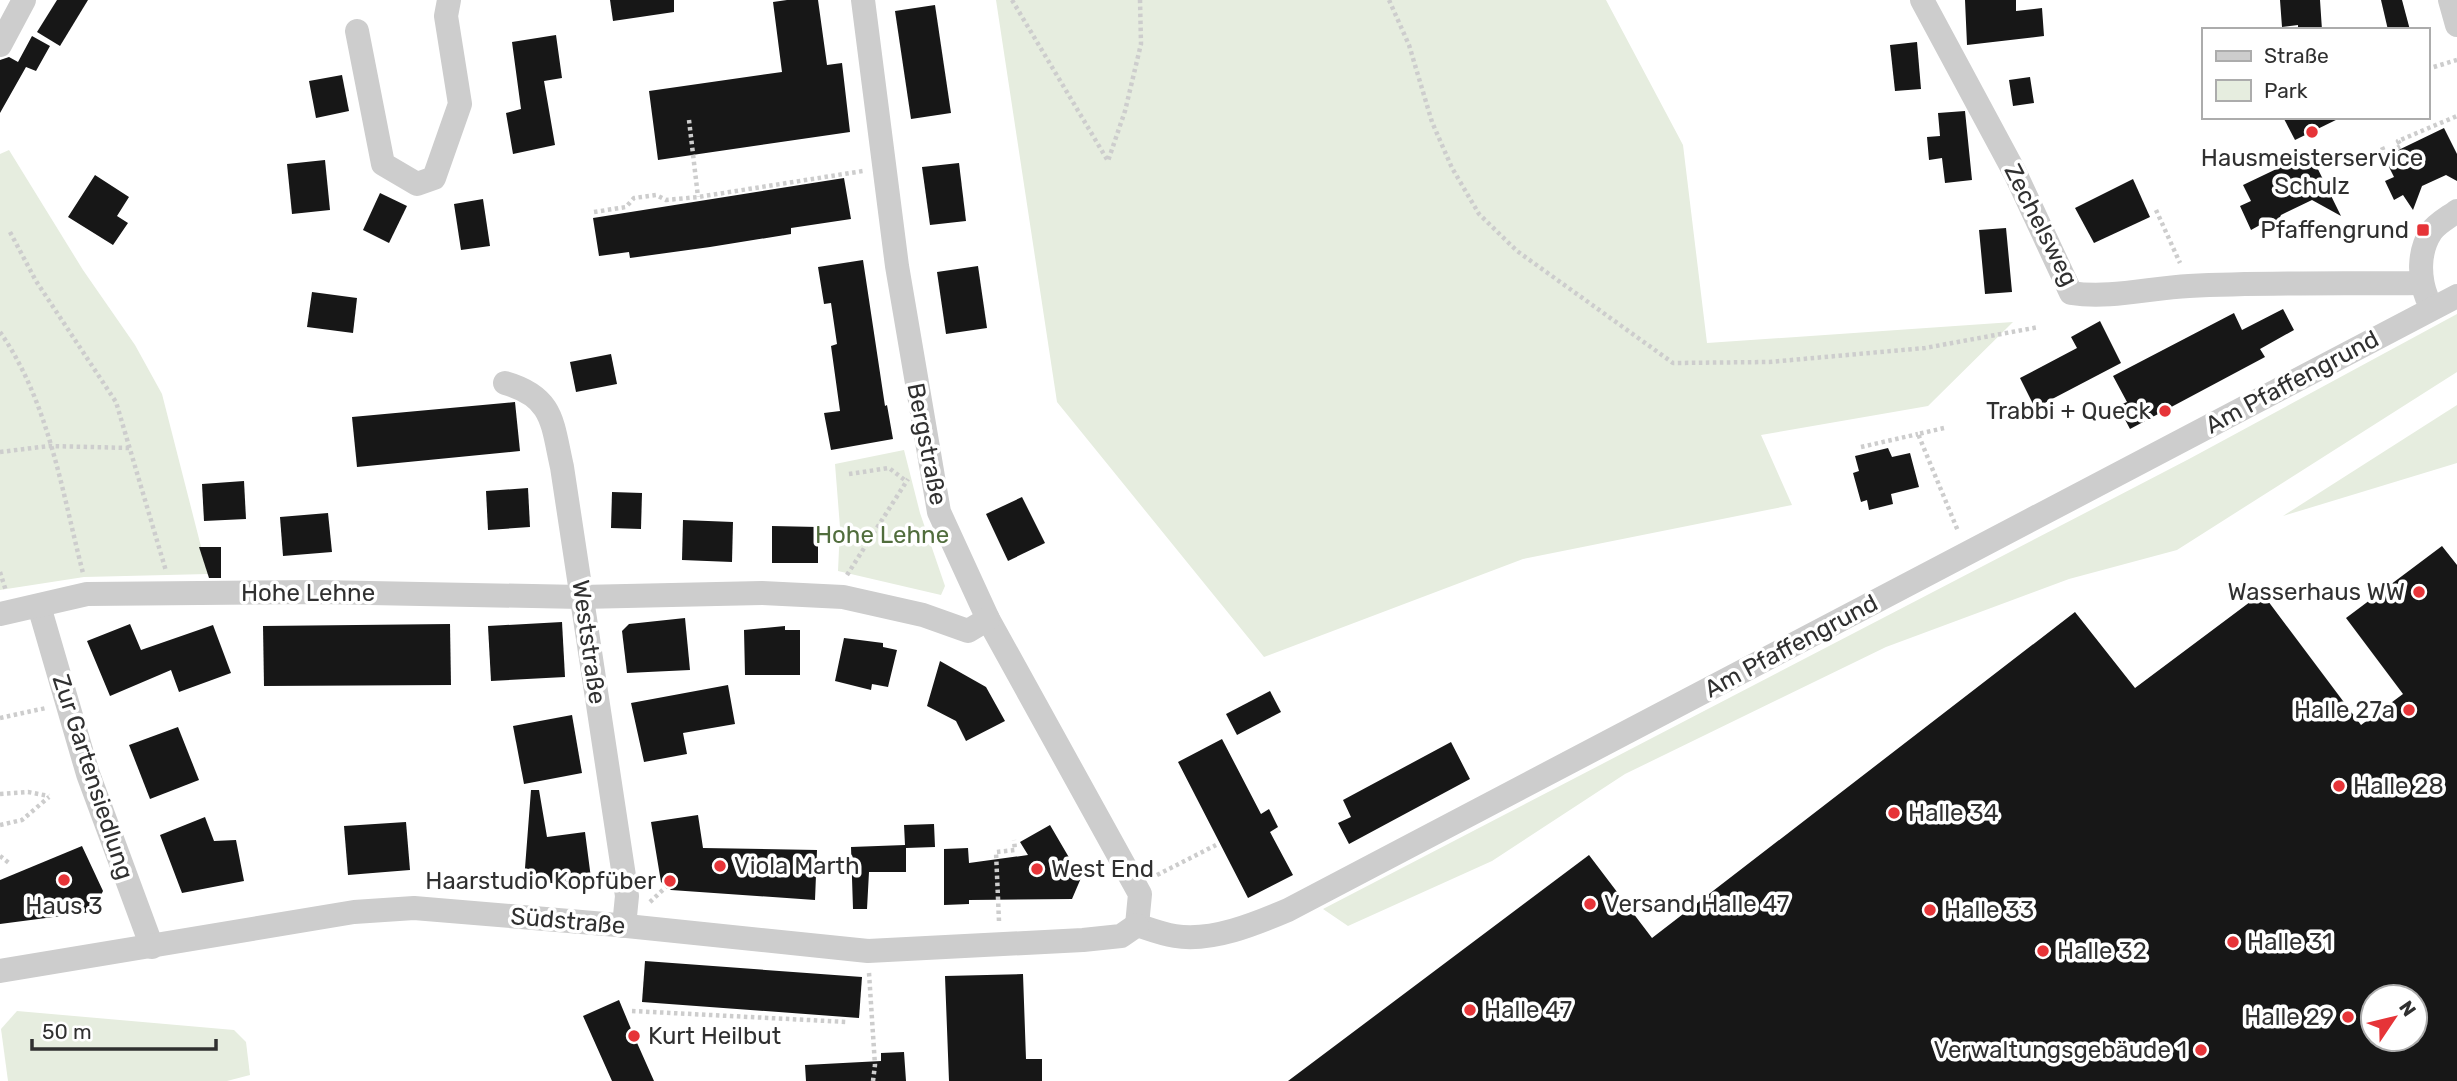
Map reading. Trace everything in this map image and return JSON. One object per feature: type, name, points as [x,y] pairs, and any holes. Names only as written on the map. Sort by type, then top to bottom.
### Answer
[{"type":"street","points":[[357,31],[383,164],[417,184],[434,178],[460,104],[446,16],[449,0]]},
{"type":"street","name":"Bergstraße","points":[[863,0],[897,266],[939,512],[988,619],[1140,894],[1137,925]]},
{"type":"street","name":"Zechelsweg","points":[[1922,0],[2015,173],[2071,293],[2089,296],[2189,286],[2282,282],[2421,284]]},
{"type":"street","points":[[2450,0],[2457,25]]},
{"type":"street","points":[[0,45],[18,11]]},
{"type":"street","points":[[2432,308],[2421,284],[2421,257],[2431,231],[2457,211]]},
{"type":"street","name":"Am Pfaffengrund","points":[[1137,925],[1177,937],[1216,934],[1259,922],[1288,910],[2457,296]]},
{"type":"street","name":"Weststraße","points":[[505,383],[529,390],[549,412],[562,467],[627,897],[624,926]]},
{"type":"street","name":"Hohe Lehne","points":[[0,614],[87,594],[318,592],[582,597],[745,593],[843,597],[923,615],[968,631],[988,619]]},
{"type":"street","name":"Zur Gartensiedlung","points":[[39,606],[88,774],[152,947]]},
{"type":"street","name":"Südstraße","points":[[0,971],[354,912],[414,908],[868,951],[1083,940],[1121,936],[1137,925]]},
{"type":"path","points":[[1012,0],[1108,161],[1125,111],[1141,44],[1140,0]]},
{"type":"path","points":[[1388,0],[1409,45],[1432,122],[1452,168],[1479,214],[1517,251],[1673,363],[1769,362],[1925,348],[2039,327]]},
{"type":"path","points":[[2429,68],[2457,60]]},
{"type":"path","points":[[2382,147],[2385,154],[2401,146],[2398,141],[2457,116]]},
{"type":"path","points":[[689,120],[698,197]]},
{"type":"path","points":[[594,212],[626,207],[634,198],[656,195],[666,200],[698,197],[871,170]]},
{"type":"path","points":[[2156,210],[2189,286]]},
{"type":"path","points":[[10,232],[36,281],[116,402],[167,575]]},
{"type":"path","points":[[0,332],[22,363],[39,404],[84,577]]},
{"type":"path","points":[[1861,447],[1944,428]]},
{"type":"path","points":[[1918,434],[1955,524]]},
{"type":"path","points":[[0,452],[49,446],[130,448]]},
{"type":"path","points":[[849,474],[889,468],[906,481]]},
{"type":"path","points":[[845,579],[910,475]]},
{"type":"path","points":[[0,572],[5,589]]},
{"type":"path","points":[[0,719],[67,704]]},
{"type":"path","points":[[0,794],[28,792],[49,797],[22,820],[0,825]]},
{"type":"path","points":[[999,921],[996,852],[1015,850],[1014,840]]},
{"type":"path","points":[[1151,876],[1216,845]]},
{"type":"path","points":[[0,856],[9,863]]},
{"type":"path","points":[[660,892],[667,886]]},
{"type":"path","points":[[868,951],[875,1065],[873,1081]]},
{"type":"path","points":[[632,1011],[848,1022]]},
{"type":"green space","points":[[996,0],[1606,0],[1683,145],[1707,343],[2013,322],[1928,406],[1761,435],[1792,505],[1523,559],[1264,657],[1057,402]]},
{"type":"green space","points":[[9,150],[83,270],[135,345],[162,394],[208,574],[84,577],[0,590],[0,154]]},
{"type":"green space","points":[[2457,314],[2457,372],[2177,550],[2069,579],[1886,647],[1625,774],[1492,861],[1348,926],[1323,909],[2189,459]]},
{"type":"green space","points":[[2457,405],[2457,463],[2283,516]]},
{"type":"green space","name":"Hohe Lehne","points":[[904,450],[920,513],[945,586],[941,595],[838,571],[840,527],[835,464]]},
{"type":"green space","points":[[17,1011],[234,1030],[246,1042],[250,1075],[227,1081],[8,1081],[1,1029]]},
{"type":"building","points":[[57,0],[88,0],[60,46],[37,32]]},
{"type":"building","points":[[610,0],[674,0],[674,12],[613,21]]},
{"type":"building","points":[[818,0],[827,65],[842,63],[850,132],[658,160],[649,91],[782,72],[773,2]]},
{"type":"building","points":[[1965,0],[2016,0],[2016,11],[2042,8],[2044,36],[1967,45]]},
{"type":"building","points":[[2280,0],[2320,0],[2322,28],[2298,28],[2298,25],[2282,27]]},
{"type":"building","points":[[2381,0],[2402,0],[2409,28],[2388,28]]},
{"type":"building","points":[[935,5],[951,113],[911,119],[895,11]]},
{"type":"building","points":[[556,35],[562,78],[544,81],[555,145],[513,154],[506,113],[521,109],[512,42]]},
{"type":"building","points":[[32,36],[50,46],[36,71],[26,67],[0,113],[0,60],[9,57],[18,62]]},
{"type":"building","points":[[1917,42],[1921,89],[1895,91],[1890,45]]},
{"type":"building","points":[[342,75],[349,111],[316,118],[309,81]]},
{"type":"building","points":[[2030,77],[2034,103],[2013,106],[2009,80]]},
{"type":"building","points":[[1965,111],[1972,180],[1945,183],[1942,158],[1929,160],[1927,137],[1940,136],[1938,113]]},
{"type":"building","points":[[2284,119],[2338,119],[2295,140]]},
{"type":"building","points":[[2444,128],[2457,154],[2457,181],[2446,175],[2422,186],[2413,210],[2403,195],[2394,200],[2385,181],[2394,177],[2384,157]]},
{"type":"building","points":[[2310,153],[2341,216],[2312,200],[2281,215],[2276,226],[2269,230],[2260,225],[2251,230],[2240,206],[2251,201],[2243,185]]},
{"type":"building","points":[[325,160],[330,210],[292,214],[287,164]]},
{"type":"building","points":[[959,163],[966,221],[930,225],[922,167]]},
{"type":"building","points":[[95,175],[129,197],[117,216],[128,223],[113,245],[68,217]]},
{"type":"building","points":[[844,178],[851,219],[791,228],[791,234],[710,247],[630,258],[629,252],[599,256],[593,218]]},
{"type":"building","points":[[2133,179],[2150,217],[2094,243],[2075,208]]},
{"type":"building","points":[[380,193],[407,206],[389,243],[363,230]]},
{"type":"building","points":[[483,199],[490,246],[461,250],[454,204]]},
{"type":"building","points":[[2006,228],[2012,292],[1985,294],[1979,230]]},
{"type":"building","points":[[863,260],[885,406],[887,405],[893,439],[831,450],[824,413],[840,411],[831,346],[837,344],[831,303],[824,304],[818,267]]},
{"type":"building","points":[[978,266],[987,328],[946,334],[937,272]]},
{"type":"building","points":[[312,292],[357,298],[353,333],[307,327]]},
{"type":"building","points":[[2283,309],[2294,330],[2260,349],[2265,357],[2130,429],[2118,406],[2127,402],[2113,376],[2234,313],[2242,330]]},
{"type":"building","points":[[2100,321],[2121,363],[2035,408],[2020,378],[2077,348],[2071,337]]},
{"type":"building","points":[[611,354],[617,384],[576,392],[570,362]]},
{"type":"building","points":[[515,402],[520,451],[357,467],[352,417]]},
{"type":"building","points":[[1888,448],[1892,457],[1910,453],[1919,487],[1891,494],[1893,504],[1869,510],[1867,500],[1861,502],[1853,473],[1859,471],[1855,456]]},
{"type":"building","points":[[244,481],[246,519],[204,521],[202,484]]},
{"type":"building","points":[[528,488],[530,527],[488,530],[486,491]]},
{"type":"building","points":[[612,492],[642,493],[641,529],[611,528]]},
{"type":"building","points":[[1022,497],[1045,543],[1008,561],[986,514]]},
{"type":"building","points":[[328,513],[332,552],[283,556],[280,517]]},
{"type":"building","points":[[683,520],[733,522],[732,562],[682,560]]},
{"type":"building","points":[[772,526],[818,527],[818,563],[772,563]]},
{"type":"building","points":[[2442,546],[2457,565],[2457,1081],[1288,1081],[1589,855],[1652,938],[2075,612],[2135,688],[2262,593],[2361,725],[2403,694],[2346,618]]},
{"type":"building","points":[[199,547],[221,547],[221,578],[209,578]]},
{"type":"building","points":[[685,618],[690,670],[627,673],[622,631],[629,624]]},
{"type":"building","points":[[562,622],[565,677],[491,681],[488,626]]},
{"type":"building","points":[[130,624],[141,650],[213,625],[231,673],[179,692],[171,670],[110,696],[87,641]]},
{"type":"building","points":[[450,624],[451,685],[264,686],[263,626]]},
{"type":"building","points":[[785,626],[785,630],[800,630],[800,675],[745,675],[744,630]]},
{"type":"building","points":[[844,638],[883,643],[883,647],[897,650],[888,687],[872,684],[871,690],[835,681]]},
{"type":"building","points":[[940,661],[986,687],[1005,721],[966,741],[956,721],[927,706]]},
{"type":"building","points":[[728,685],[735,724],[683,733],[687,754],[644,762],[631,703]]},
{"type":"building","points":[[1270,691],[1281,712],[1237,735],[1226,714]]},
{"type":"building","points":[[572,715],[582,773],[524,784],[513,726]]},
{"type":"building","points":[[178,727],[199,780],[150,799],[129,745]]},
{"type":"building","points":[[1222,739],[1261,814],[1269,809],[1278,827],[1270,832],[1293,875],[1248,898],[1178,762]]},
{"type":"building","points":[[1451,742],[1470,779],[1349,844],[1338,823],[1351,817],[1343,800]]},
{"type":"building","points":[[531,790],[539,790],[547,837],[585,832],[592,886],[524,881]]},
{"type":"building","points":[[698,815],[703,848],[817,850],[815,900],[671,890],[661,882],[651,822]]},
{"type":"building","points":[[205,817],[214,841],[236,840],[244,881],[182,893],[160,835]]},
{"type":"building","points":[[406,822],[410,870],[348,875],[344,826]]},
{"type":"building","points":[[934,824],[935,847],[906,848],[906,872],[869,872],[867,909],[853,909],[851,847],[905,845],[904,825]]},
{"type":"building","name":"West End","points":[[1050,825],[1081,878],[1072,899],[969,900],[969,904],[944,905],[944,849],[968,848],[969,863],[1028,855],[1020,842]]},
{"type":"building","name":"Haus 3","points":[[82,846],[103,891],[92,912],[0,924],[0,880]]},
{"type":"building","points":[[645,961],[862,977],[859,1018],[642,1002]]},
{"type":"building","points":[[1023,974],[1026,1059],[1042,1059],[1042,1081],[949,1081],[945,976]]},
{"type":"building","points":[[619,1000],[654,1081],[612,1081],[583,1016]]},
{"type":"building","points":[[904,1052],[906,1081],[806,1081],[805,1065],[881,1061],[881,1053]]},
{"type":"place","name":"Hausmeisterservice Schulz","points":[[2312,132]]},
{"type":"place","name":"Pfaffengrund","points":[[2423,230]]},
{"type":"place","name":"Trabbi + Queck","points":[[2165,411]]},
{"type":"place","name":"Wasserhaus WW","points":[[2419,592]]},
{"type":"place","name":"Halle 27a","points":[[2409,710]]},
{"type":"place","name":"Halle 28","points":[[2339,786]]},
{"type":"place","name":"Halle 34","points":[[1894,813]]},
{"type":"place","name":"Viola Marth","points":[[720,866]]},
{"type":"place","name":"West End","points":[[1037,869]]},
{"type":"place","name":"Haus 3","points":[[64,880]]},
{"type":"place","name":"Haarstudio Kopfüber","points":[[670,881]]},
{"type":"place","name":"Versand Halle 47","points":[[1590,904]]},
{"type":"place","name":"Halle 33","points":[[1930,910]]},
{"type":"place","name":"Halle 31","points":[[2233,942]]},
{"type":"place","name":"Halle 32","points":[[2043,951]]},
{"type":"place","name":"Halle 47","points":[[1470,1010]]},
{"type":"place","name":"Halle 29","points":[[2348,1017]]},
{"type":"place","name":"Kurt Heilbut","points":[[634,1036]]},
{"type":"place","name":"Verwaltungsgebäude 1","points":[[2201,1050]]}]
